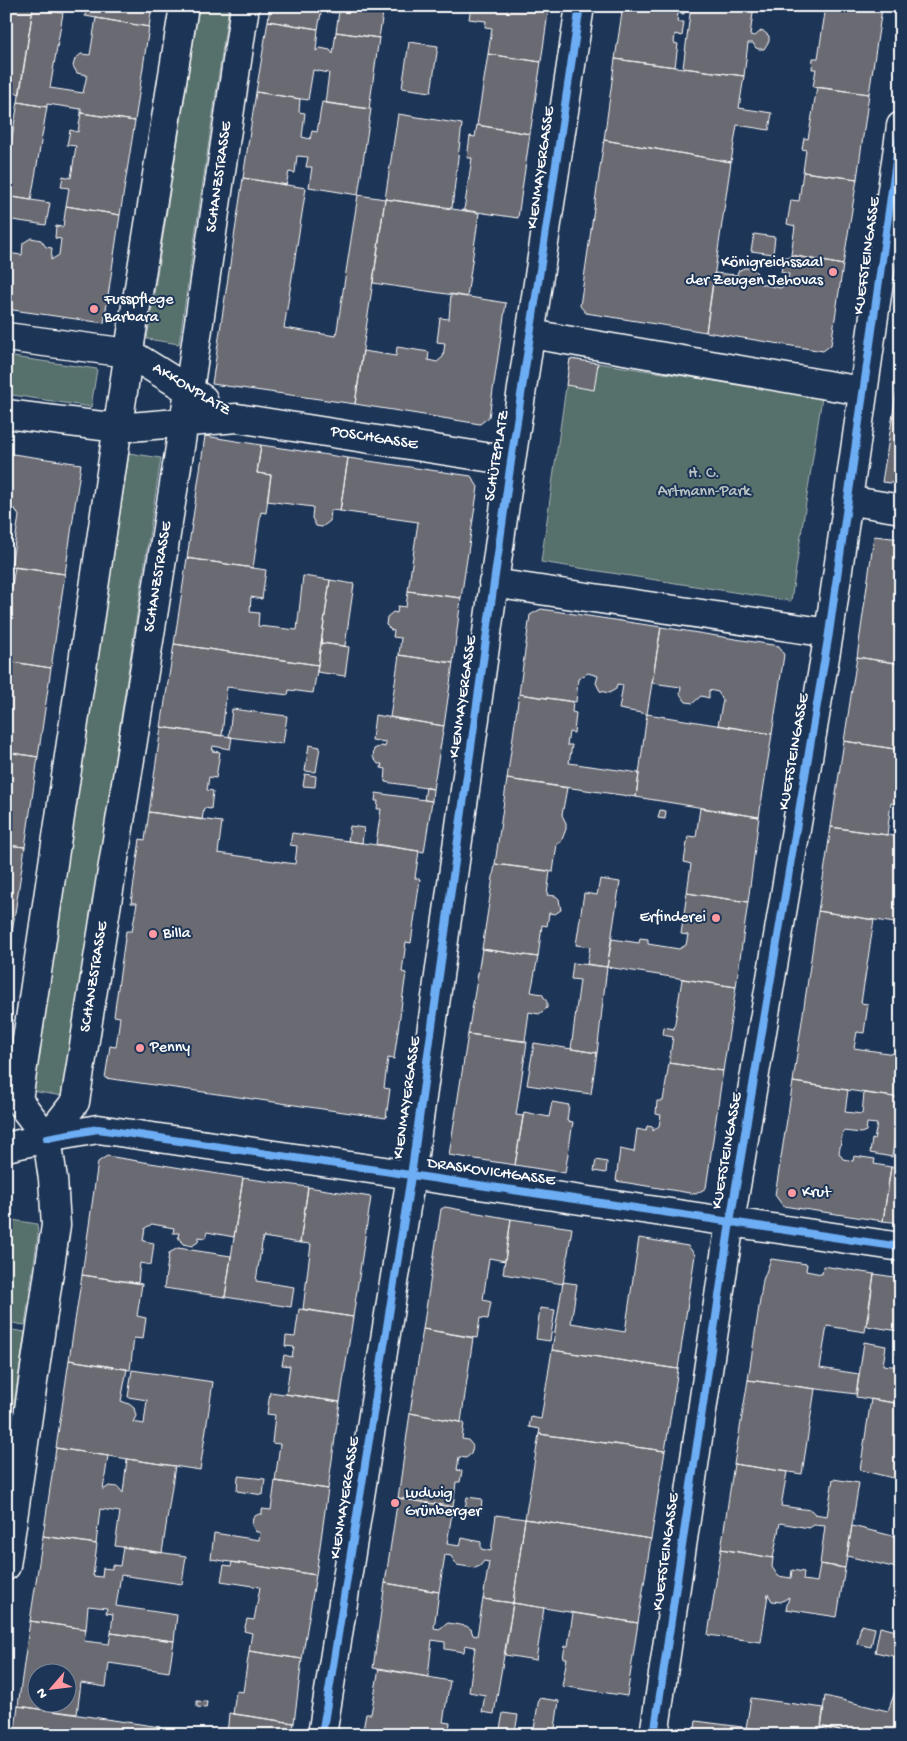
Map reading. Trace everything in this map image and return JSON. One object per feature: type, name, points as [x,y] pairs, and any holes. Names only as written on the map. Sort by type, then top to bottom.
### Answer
[{"type":"street","points":[[6,1566],[56,1224],[53,1180],[47,1138],[18,1100],[129,353],[184,6]]},
{"type":"street","name":"SCHANZSTRASSE","points":[[47,1138],[76,1102],[189,391],[245,6]]},
{"type":"street","name":"KIENMAYERGASSE","points":[[531,334],[580,6]]},
{"type":"street","name":"KUEFSTEINGASSE","points":[[862,391],[901,126]]},
{"type":"street","points":[[493,583],[829,633],[862,391],[531,334]]},
{"type":"street","name":"SCHÜTZPLATZ","points":[[493,583],[531,334]]},
{"type":"street","name":"AKKONPLATZ","points":[[6,336],[129,353],[189,391],[237,418]]},
{"type":"street","name":"AKKONPLATZ","points":[[6,414],[118,428],[237,418]]},
{"type":"street","name":"POSCHGASSE","points":[[237,418],[511,461]]},
{"type":"street","points":[[847,500],[901,509]]},
{"type":"street","name":"KIENMAYERGASSE","points":[[322,1735],[411,1176],[493,583]]},
{"type":"street","name":"KUEFSTEINGASSE","points":[[654,1735],[730,1222],[829,633]]},
{"type":"street","name":"DRASKOVICHGASSE","points":[[6,1147],[98,1129],[901,1247]]},
{"type":"green space","points":[[199,6],[229,6],[179,344],[147,339]]},
{"type":"green space","points":[[6,356],[97,369],[91,407],[6,394]]},
{"type":"green space","name":"H. C. Artmann-Park","points":[[570,359],[822,397],[791,601],[541,562]]},
{"type":"green space","points":[[129,453],[161,458],[63,1096],[32,1091]]},
{"type":"green space","points":[[6,1219],[37,1224],[38,1235],[25,1325],[6,1322]]},
{"type":"green space","points":[[6,1329],[25,1332],[9,1437],[6,1437]]},
{"type":"building","points":[[6,6],[33,8],[20,94],[6,91]]},
{"type":"building","points":[[87,6],[152,6],[149,27],[85,16]]},
{"type":"building","points":[[270,6],[384,6],[379,38],[336,32],[339,11],[336,13],[325,11],[322,8],[318,29],[268,21]]},
{"type":"building","points":[[471,6],[549,6],[541,62],[488,54],[492,28],[485,27],[486,21],[469,19]]},
{"type":"building","points":[[623,6],[685,6],[684,14],[678,13],[677,22],[684,22],[682,36],[675,34],[674,43],[678,44],[675,67],[615,59]]},
{"type":"building","points":[[691,6],[754,6],[750,35],[755,36],[762,30],[769,36],[769,41],[764,49],[756,48],[753,43],[748,43],[744,76],[683,68]]},
{"type":"building","points":[[826,6],[863,6],[882,9],[869,94],[813,87],[816,69],[812,69],[813,58],[818,58]]},
{"type":"building","points":[[33,8],[63,13],[50,88],[83,93],[87,75],[77,73],[73,66],[75,59],[81,54],[90,55],[96,18],[149,27],[135,121],[81,113],[81,109],[47,104],[47,107],[18,102]]},
{"type":"building","points":[[268,21],[318,29],[316,51],[320,48],[330,50],[333,54],[336,32],[379,38],[369,109],[325,103],[329,73],[313,70],[308,100],[256,92]]},
{"type":"building","points":[[409,42],[438,46],[431,92],[402,88]]},
{"type":"building","points":[[488,54],[541,62],[530,134],[477,125]]},
{"type":"building","points":[[615,59],[744,76],[739,108],[772,113],[769,130],[737,125],[731,162],[604,140]]},
{"type":"building","points":[[817,87],[869,94],[857,179],[803,172],[806,150],[802,149],[804,138],[808,139]]},
{"type":"building","points":[[256,92],[300,99],[299,112],[305,113],[302,137],[310,139],[312,131],[317,132],[322,102],[371,109],[358,195],[309,187],[312,167],[306,167],[308,157],[297,156],[295,173],[289,172],[286,185],[243,178]]},
{"type":"building","points":[[18,102],[47,107],[31,200],[6,196],[6,172]]},
{"type":"building","points":[[81,113],[135,121],[120,215],[66,206],[69,188],[61,187],[63,176],[71,178],[76,146],[67,145],[70,130],[78,132]]},
{"type":"building","points":[[398,114],[462,124],[452,208],[385,199]]},
{"type":"building","points":[[477,125],[530,134],[518,218],[464,210],[472,158],[467,158],[470,136],[475,137]]},
{"type":"building","points":[[604,140],[731,162],[706,332],[586,313],[580,306]]},
{"type":"building","points":[[803,172],[857,179],[843,265],[791,255],[795,226],[787,224],[791,200],[799,201]]},
{"type":"building","points":[[243,178],[306,188],[284,328],[336,336],[358,195],[385,199],[355,404],[212,384]]},
{"type":"building","points":[[6,196],[50,203],[46,225],[6,219]]},
{"type":"building","points":[[385,199],[479,213],[467,297],[373,283]]},
{"type":"building","points":[[66,206],[120,215],[104,323],[6,309],[6,253],[22,255],[23,243],[31,238],[41,240],[46,247],[52,248],[51,260],[59,255],[61,239],[55,238],[56,226],[63,227]]},
{"type":"building","points":[[754,234],[775,237],[773,254],[751,251]]},
{"type":"building","points":[[791,255],[843,265],[831,345],[823,351],[706,332],[714,273],[737,275],[738,271],[744,268],[752,268],[757,273],[756,279],[762,279],[761,284],[780,288],[787,284],[789,274],[781,272],[784,257],[791,257]]},
{"type":"building","points":[[451,294],[506,303],[489,417],[480,424],[355,404],[363,351],[396,356],[397,347],[429,352],[428,360],[437,362],[443,357],[445,343],[437,342],[440,318],[449,319]]},
{"type":"building","points":[[570,359],[598,363],[594,390],[566,385]]},
{"type":"building","points":[[901,364],[901,484],[882,482]]},
{"type":"building","points":[[205,436],[261,445],[257,473],[271,475],[266,513],[261,512],[253,568],[187,558]]},
{"type":"building","points":[[261,445],[348,458],[340,511],[331,510],[330,521],[322,527],[316,526],[312,518],[313,507],[267,501],[271,475],[257,473]]},
{"type":"building","points":[[6,453],[81,464],[65,574],[11,567],[19,516],[15,509],[6,508]]},
{"type":"building","points":[[348,458],[471,476],[478,487],[461,598],[408,591],[418,522],[340,511]]},
{"type":"building","points":[[874,536],[901,539],[901,664],[857,657]]},
{"type":"building","points":[[187,558],[266,570],[262,599],[251,597],[250,612],[259,613],[258,626],[297,630],[303,576],[330,580],[318,665],[174,644]]},
{"type":"building","points":[[15,567],[65,574],[51,668],[6,661],[6,603],[9,603]]},
{"type":"building","points":[[330,580],[354,584],[345,646],[321,643]]},
{"type":"building","points":[[408,591],[461,598],[453,663],[399,655],[401,638],[393,637],[394,631],[386,625],[387,617],[393,612],[397,613],[398,606],[406,607]]},
{"type":"building","points":[[541,609],[661,627],[647,714],[619,709],[623,685],[617,684],[616,689],[609,693],[600,691],[596,683],[598,676],[588,673],[578,679],[576,702],[519,694],[530,615]]},
{"type":"building","points":[[661,627],[779,646],[784,655],[772,734],[718,725],[723,700],[718,692],[709,690],[709,698],[701,696],[693,703],[686,702],[680,694],[681,687],[652,683]]},
{"type":"building","points":[[321,643],[349,647],[345,676],[317,672]]},
{"type":"building","points":[[174,644],[318,665],[313,693],[289,690],[288,695],[227,687],[222,736],[161,727]]},
{"type":"building","points":[[399,655],[453,663],[444,726],[390,717]]},
{"type":"building","points":[[857,657],[901,664],[901,750],[844,741]]},
{"type":"building","points":[[6,661],[51,668],[38,757],[6,752]]},
{"type":"building","points":[[519,694],[573,702],[572,712],[576,713],[574,733],[569,732],[567,745],[572,745],[569,763],[639,773],[636,797],[507,779]]},
{"type":"building","points":[[232,709],[287,716],[283,744],[229,737]]},
{"type":"building","points":[[647,714],[772,734],[759,817],[636,797]]},
{"type":"building","points":[[375,715],[444,726],[433,789],[385,782],[386,769],[381,768],[382,764],[378,764],[373,757],[374,749],[381,746],[385,747],[386,742],[372,740]]},
{"type":"building","points":[[161,727],[232,737],[230,749],[213,746],[212,751],[220,752],[216,778],[209,777],[207,790],[213,791],[211,809],[204,808],[202,820],[149,812]]},
{"type":"building","points":[[844,741],[901,750],[900,804],[891,803],[887,835],[831,827]]},
{"type":"building","points":[[309,745],[320,747],[316,772],[305,771]]},
{"type":"building","points":[[6,752],[38,757],[25,847],[6,845]]},
{"type":"building","points":[[305,774],[316,776],[315,787],[303,786]]},
{"type":"building","points":[[507,779],[567,788],[562,815],[566,823],[566,829],[561,842],[557,844],[553,872],[495,864]]},
{"type":"building","points":[[426,787],[433,789],[432,801],[424,800]]},
{"type":"building","points":[[376,793],[432,801],[424,852],[376,844],[381,809],[377,809]]},
{"type":"building","points":[[700,808],[759,817],[748,902],[687,893],[691,864],[684,862],[688,836],[696,837]]},
{"type":"building","points":[[660,810],[666,811],[665,819],[658,818]]},
{"type":"building","points":[[149,812],[222,822],[218,853],[295,864],[297,846],[290,845],[292,833],[419,851],[415,878],[420,879],[411,943],[406,942],[402,972],[406,973],[394,1059],[388,1058],[384,1088],[390,1089],[386,1118],[105,1078],[110,1046],[116,1047],[120,1017],[114,1016],[126,931],[132,931],[137,903],[131,903],[140,839],[145,840]]},
{"type":"building","points":[[350,826],[364,828],[362,843],[348,841]]},
{"type":"building","points":[[831,827],[901,837],[901,924],[818,911]]},
{"type":"building","points":[[6,845],[25,847],[11,939],[6,938]]},
{"type":"building","points":[[495,864],[550,871],[547,895],[556,896],[559,899],[561,910],[555,914],[549,913],[547,926],[542,925],[538,957],[482,949]]},
{"type":"building","points":[[600,879],[620,882],[607,967],[587,964],[590,947],[576,945],[584,893],[597,895]]},
{"type":"building","points":[[687,893],[748,902],[736,987],[607,967],[612,939],[639,943],[640,938],[648,939],[648,944],[679,949],[686,945],[688,935],[681,934]]},
{"type":"building","points":[[818,911],[874,920],[861,1003],[868,1004],[864,1033],[857,1032],[854,1048],[901,1055],[901,1098],[793,1082]]},
{"type":"building","points":[[6,938],[11,939],[6,972]]},
{"type":"building","points":[[482,949],[538,957],[531,992],[542,994],[547,1002],[547,1008],[539,1014],[529,1012],[525,1041],[468,1034]]},
{"type":"building","points":[[573,963],[607,967],[597,1053],[571,1049],[580,980],[571,979]]},
{"type":"building","points":[[682,979],[736,987],[723,1071],[669,1063],[673,1037],[663,1035],[664,1027],[674,1029]]},
{"type":"building","points":[[468,1034],[527,1042],[516,1115],[523,1116],[515,1165],[449,1155]]},
{"type":"building","points":[[534,1043],[597,1053],[591,1094],[527,1085]]},
{"type":"building","points":[[669,1063],[723,1071],[706,1188],[696,1194],[616,1181],[620,1149],[634,1152],[637,1129],[646,1131],[647,1126],[653,1127],[653,1131],[659,1126],[661,1115],[656,1114],[657,1101],[663,1101]]},
{"type":"building","points":[[793,1082],[848,1090],[845,1112],[862,1114],[864,1093],[901,1098],[892,1157],[870,1153],[877,1124],[867,1123],[866,1131],[861,1133],[843,1131],[839,1153],[843,1159],[853,1161],[854,1156],[875,1159],[874,1164],[891,1167],[883,1221],[783,1206],[775,1195]]},
{"type":"building","points":[[552,1102],[569,1105],[567,1121],[573,1122],[565,1173],[515,1165],[524,1112],[549,1117]]},
{"type":"building","points":[[107,1156],[243,1178],[234,1237],[207,1232],[205,1238],[199,1237],[198,1242],[192,1246],[183,1244],[178,1237],[179,1233],[173,1233],[174,1228],[152,1224],[145,1228],[143,1241],[154,1243],[151,1265],[140,1263],[138,1283],[82,1275],[98,1162]]},
{"type":"building","points":[[596,1160],[607,1162],[606,1173],[594,1171]]},
{"type":"building","points":[[891,1167],[901,1168],[901,1223],[883,1221]]},
{"type":"building","points":[[243,1178],[308,1187],[300,1243],[263,1237],[256,1281],[294,1287],[291,1307],[225,1297]]},
{"type":"building","points":[[308,1187],[371,1197],[353,1317],[303,1309],[311,1244],[300,1243]]},
{"type":"building","points":[[445,1207],[511,1219],[505,1261],[489,1258],[483,1300],[491,1302],[488,1319],[480,1318],[477,1338],[423,1329],[441,1209]]},
{"type":"building","points":[[511,1219],[572,1228],[563,1284],[503,1274]]},
{"type":"building","points":[[639,1238],[688,1246],[695,1255],[678,1369],[552,1350],[563,1282],[577,1284],[571,1323],[625,1332]]},
{"type":"building","points":[[178,1248],[231,1256],[225,1297],[164,1288],[169,1253]]},
{"type":"building","points":[[771,1259],[807,1264],[806,1271],[822,1274],[823,1266],[874,1274],[865,1332],[827,1326],[820,1368],[859,1374],[856,1394],[748,1380],[763,1280]]},
{"type":"building","points":[[874,1274],[901,1278],[901,1354],[896,1354],[899,1331],[867,1326]]},
{"type":"building","points":[[82,1275],[142,1284],[137,1316],[146,1318],[143,1339],[134,1338],[130,1370],[69,1360]]},
{"type":"building","points":[[540,1308],[555,1310],[550,1341],[536,1339]]},
{"type":"building","points":[[299,1309],[353,1317],[340,1402],[286,1394],[290,1366],[282,1365],[284,1355],[292,1357],[294,1347],[285,1346],[286,1336],[295,1337]]},
{"type":"building","points":[[423,1329],[473,1338],[461,1422],[410,1413]]},
{"type":"building","points":[[864,1342],[886,1346],[883,1365],[901,1367],[901,1404],[856,1397]]},
{"type":"building","points":[[552,1350],[678,1369],[665,1451],[539,1434],[540,1429],[529,1427],[531,1417],[541,1419]]},
{"type":"building","points":[[69,1360],[127,1369],[121,1401],[134,1408],[136,1416],[133,1422],[144,1424],[147,1400],[128,1397],[132,1370],[213,1382],[200,1470],[56,1448]]},
{"type":"building","points":[[748,1380],[815,1389],[802,1474],[734,1464]]},
{"type":"building","points":[[270,1392],[340,1402],[328,1489],[275,1481],[280,1444],[272,1443],[275,1415],[267,1414]]},
{"type":"building","points":[[871,1399],[901,1404],[901,1480],[860,1470]]},
{"type":"building","points":[[410,1413],[464,1423],[462,1439],[468,1440],[473,1446],[471,1454],[466,1458],[459,1457],[457,1470],[462,1471],[460,1482],[456,1482],[453,1507],[398,1498]]},
{"type":"building","points":[[539,1434],[665,1451],[651,1539],[525,1519]]},
{"type":"building","points":[[56,1448],[108,1456],[103,1490],[109,1486],[118,1487],[123,1493],[127,1459],[175,1466],[162,1553],[115,1546],[120,1512],[100,1509],[96,1544],[43,1536]]},
{"type":"building","points":[[734,1464],[787,1472],[781,1506],[811,1510],[815,1514],[827,1516],[833,1479],[859,1483],[845,1568],[820,1564],[825,1526],[814,1525],[809,1528],[780,1523],[773,1558],[721,1549]]},
{"type":"building","points":[[238,1476],[265,1479],[263,1495],[237,1491]]},
{"type":"building","points":[[275,1481],[328,1489],[316,1575],[211,1559],[214,1533],[259,1540],[260,1532],[256,1532],[252,1525],[253,1517],[262,1514],[262,1509],[271,1510]]},
{"type":"building","points":[[467,1497],[482,1499],[481,1511],[465,1509]]},
{"type":"building","points":[[398,1498],[453,1507],[447,1544],[460,1546],[462,1538],[481,1542],[481,1549],[491,1551],[496,1515],[525,1519],[513,1603],[483,1599],[489,1562],[484,1561],[475,1568],[457,1565],[451,1556],[445,1555],[439,1592],[385,1583]]},
{"type":"building","points":[[525,1519],[651,1539],[638,1623],[513,1603]]},
{"type":"building","points":[[852,1526],[901,1538],[901,1569],[847,1556]]},
{"type":"building","points":[[43,1536],[97,1544],[93,1576],[102,1577],[103,1568],[112,1569],[112,1565],[120,1566],[123,1547],[186,1556],[182,1584],[121,1575],[116,1606],[177,1615],[174,1641],[111,1633],[113,1614],[106,1613],[107,1608],[88,1606],[86,1629],[30,1621]]},
{"type":"building","points":[[721,1549],[773,1558],[772,1567],[778,1576],[791,1578],[792,1570],[804,1572],[803,1580],[817,1582],[820,1564],[845,1568],[837,1617],[786,1609],[789,1597],[781,1602],[772,1601],[768,1594],[761,1642],[708,1635]]},
{"type":"building","points":[[232,1562],[316,1575],[302,1659],[249,1651],[252,1633],[244,1631],[247,1619],[254,1620],[260,1587],[221,1581],[224,1565],[231,1566]]},
{"type":"building","points":[[385,1583],[439,1592],[434,1628],[439,1629],[448,1623],[466,1626],[471,1629],[473,1635],[477,1636],[483,1599],[513,1603],[494,1714],[482,1712],[485,1695],[469,1692],[475,1647],[465,1645],[464,1652],[445,1649],[445,1642],[432,1640],[428,1677],[373,1668]]},
{"type":"building","points":[[513,1603],[544,1608],[536,1660],[505,1655]]},
{"type":"building","points":[[573,1613],[638,1623],[627,1696],[562,1686],[567,1658],[563,1658],[565,1646],[568,1646]]},
{"type":"building","points":[[30,1621],[86,1629],[84,1641],[109,1644],[111,1633],[174,1641],[169,1672],[109,1663],[106,1687],[81,1683],[78,1706],[78,1664],[28,1664],[28,1707],[18,1706]]},
{"type":"building","points":[[861,1625],[875,1628],[871,1647],[857,1644]]},
{"type":"building","points":[[880,1627],[901,1632],[901,1658],[875,1652]]},
{"type":"building","points":[[249,1651],[302,1659],[294,1723],[233,1714],[236,1691],[243,1692]]},
{"type":"building","points":[[379,1668],[450,1681],[443,1722],[450,1723],[448,1735],[362,1735],[366,1714],[371,1714]]},
{"type":"building","points":[[896,1689],[901,1691],[901,1735],[858,1735],[821,1726],[825,1696],[888,1711]]},
{"type":"building","points":[[539,1698],[559,1701],[554,1735],[533,1735]]},
{"type":"building","points":[[751,1698],[824,1708],[820,1735],[792,1735],[746,1728]]},
{"type":"building","points":[[197,1701],[207,1702],[206,1708],[197,1707]]},
{"type":"building","points":[[18,1706],[28,1707],[28,1714],[72,1714],[160,1727],[159,1735],[14,1735]]},
{"type":"building","points":[[229,1713],[294,1723],[292,1735],[227,1735]]},
{"type":"building","points":[[503,1713],[518,1715],[515,1732],[533,1735],[496,1735],[497,1729],[500,1729]]},
{"type":"building","points":[[696,1721],[765,1730],[764,1735],[694,1735]]},
{"type":"building","points":[[826,1728],[858,1735],[825,1735]]},
{"type":"cycle path","points":[[322,1735],[411,1176],[511,461],[580,6]]},
{"type":"cycle path","points":[[654,1735],[730,1222],[829,633],[901,126]]},
{"type":"cycle path","points":[[47,1138],[98,1129],[901,1247]]},
{"type":"place","name":"Königreichssaal der Zeugen Jehovas","points":[[833,272]]},
{"type":"place","name":"Fusspflege Barbara","points":[[94,309]]},
{"type":"place","name":"Erfinderei","points":[[716,918]]},
{"type":"place","name":"Billa","points":[[153,934]]},
{"type":"place","name":"Penny","points":[[140,1048]]},
{"type":"place","name":"Krut","points":[[792,1193]]},
{"type":"place","name":"Ludwig Grünberger","points":[[395,1503]]}]
